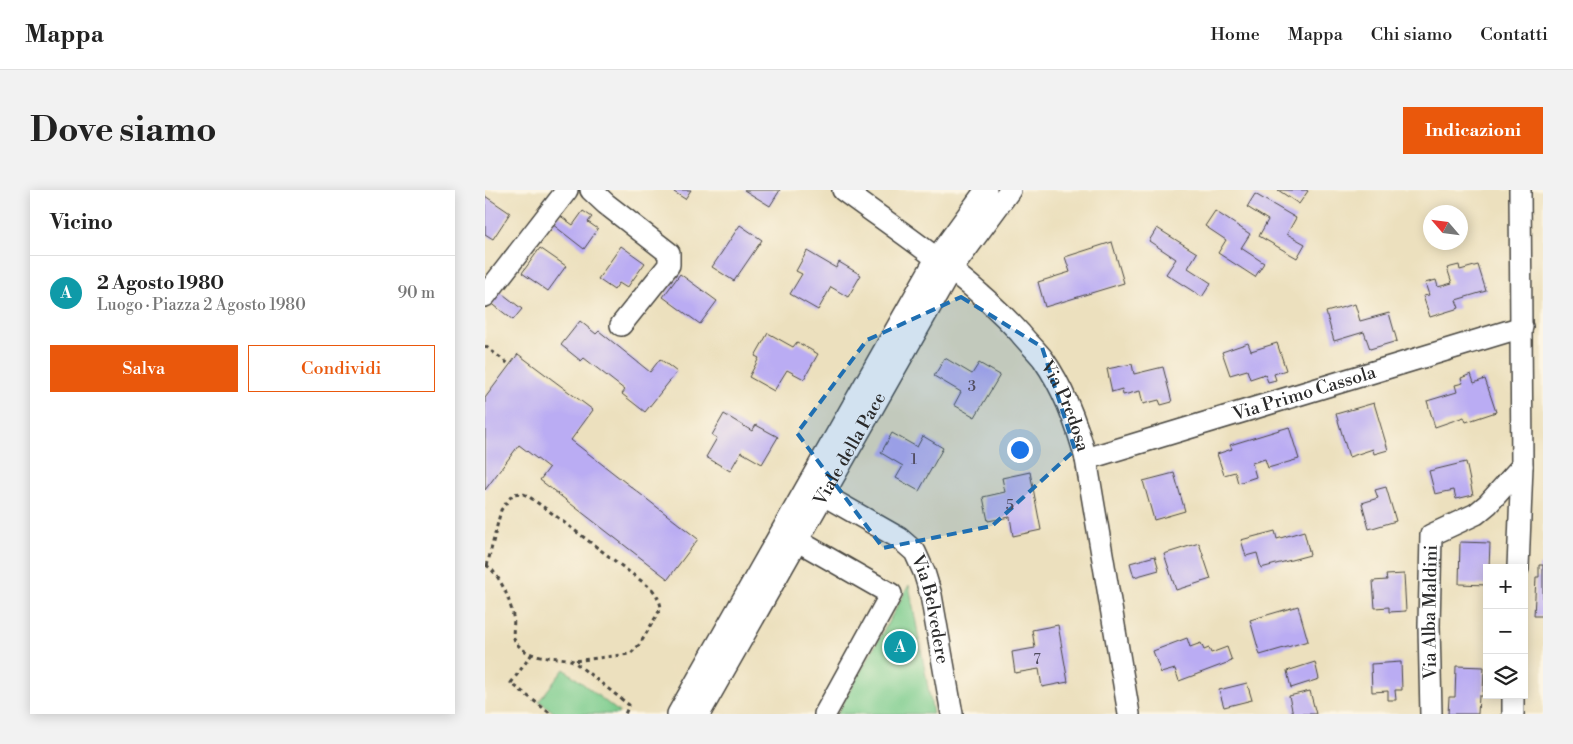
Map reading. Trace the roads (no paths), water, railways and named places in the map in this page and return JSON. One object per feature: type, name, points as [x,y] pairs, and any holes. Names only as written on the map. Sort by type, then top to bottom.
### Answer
[{"type":"street","points":[[485,296],[567,190]]},
{"type":"street","points":[[591,190],[669,253],[669,265],[621,325]]},
{"type":"street","name":"Via Predosa","points":[[843,190],[944,264],[998,309],[1042,358],[1056,380],[1078,430],[1086,459],[1129,714]]},
{"type":"street","name":"Viale della Pace","points":[[699,714],[741,623],[986,190]]},
{"type":"street","name":"Viale della Pace","points":[[944,264],[1010,190]]},
{"type":"street","points":[[1518,564],[1522,466],[1520,190]]},
{"type":"street","name":"Via Primo Cassola","points":[[1086,459],[1522,327]]},
{"type":"street","name":"Via Alba Maldini","points":[[1431,714],[1429,626],[1431,536],[1475,514],[1488,504],[1522,466]]},
{"type":"street","name":"Viale della Pace","points":[[678,714],[798,541],[816,490]]},
{"type":"street","name":"Via Belvedere","points":[[816,490],[899,538],[915,552],[931,595],[952,714]]},
{"type":"street","points":[[798,541],[891,594],[825,714]]},
{"type":"street","points":[[1513,699],[1513,714]]},
{"type":"place","name":"2 Agosto 1980","points":[[900,647]]}]
